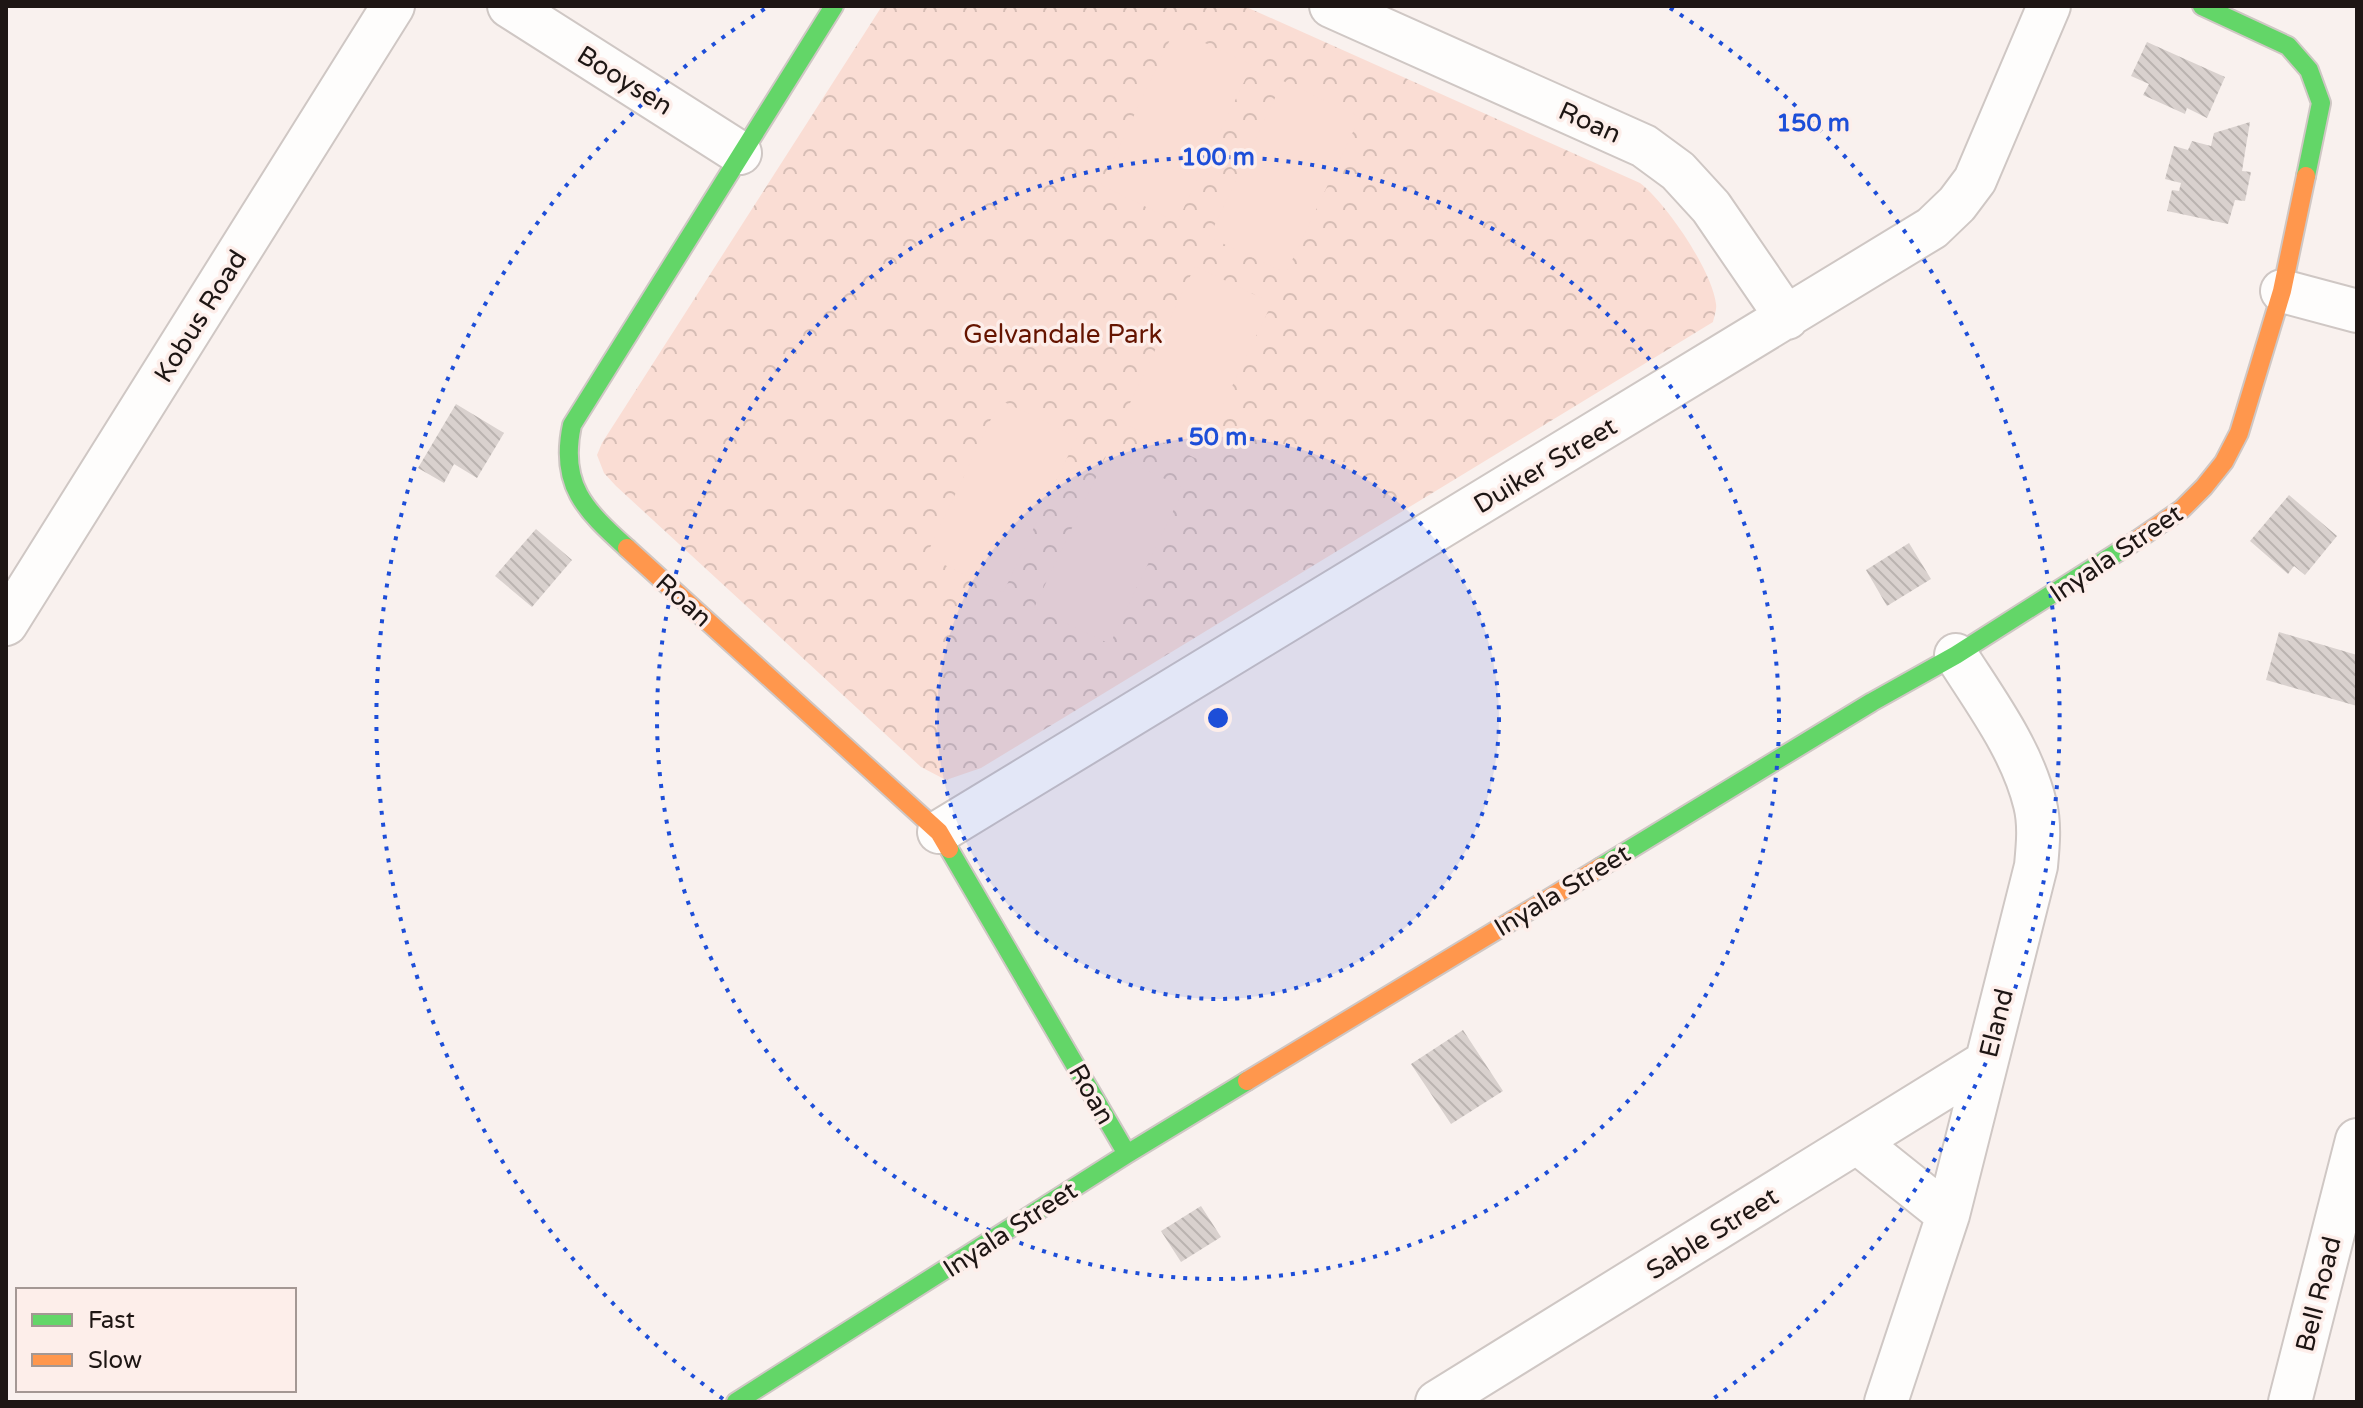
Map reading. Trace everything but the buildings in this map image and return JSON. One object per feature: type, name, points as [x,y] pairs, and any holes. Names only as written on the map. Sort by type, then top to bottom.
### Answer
[{"type":"street","name":"Kobus Road","points":[[6,624],[393,6]]},
{"type":"street","name":"Booysen","points":[[509,6],[740,153]]},
{"type":"street","name":"Roan","points":[[834,6],[572,425],[567,443],[567,465],[572,486],[581,504],[602,525],[939,832],[1127,1154]]},
{"type":"street","name":"Roan","points":[[1331,6],[1644,146],[1678,171],[1711,207],[1787,318]]},
{"type":"street","name":"Duiker Street","points":[[939,832],[1932,228],[1957,204],[1975,180],[2049,6]]},
{"type":"street","name":"Inyala Street","points":[[736,1402],[1127,1154],[1872,702],[1956,655],[2185,509],[2230,455],[2239,433],[2282,291],[2321,103],[2309,70],[2288,46],[2202,6]]},
{"type":"street","points":[[2282,291],[2357,311]]},
{"type":"street","name":"Eland","points":[[1886,1402],[1948,1215],[2036,866],[2039,835],[2036,806],[2025,769],[1956,655]]},
{"type":"street","name":"Sable Street","points":[[1437,1402],[1986,1062]]},
{"type":"street","name":"Bell Road","points":[[2290,1402],[2340,1278],[2357,1140]]},
{"type":"street","points":[[1858,1143],[1948,1215]]},
{"type":"green space","name":"Gelvandale Park","points":[[882,6],[1244,6],[1640,183],[1662,206],[1697,256],[1713,290],[1716,306],[1713,322],[981,768],[946,780],[921,767],[616,486],[604,473],[597,455]]},
{"type":"green space","points":[[1175,29],[1252,65],[1177,222],[1101,185]]},
{"type":"green space","points":[[1283,81],[1360,117],[1286,273],[1209,237]]},
{"type":"green space","points":[[1195,266],[1272,303],[1197,459],[1121,422]]},
{"type":"green space","points":[[1000,400],[1077,437],[1003,593],[926,556]]},
{"type":"green space","points":[[1108,452],[1184,488],[1110,644],[1034,608]]},
{"type":"traffic: fast","points":[[627,548],[599,521],[579,495],[569,464],[572,425],[834,6]]},
{"type":"traffic: fast","points":[[2202,6],[2288,46],[2309,70],[2321,103],[2306,176]]},
{"type":"traffic: fast","points":[[1601,867],[1872,702],[1956,655],[2137,540]]},
{"type":"traffic: fast","points":[[949,849],[1127,1154]]},
{"type":"traffic: fast","points":[[736,1402],[1247,1081]]},
{"type":"traffic: slow","points":[[2137,540],[2182,509],[2204,487],[2224,462],[2239,433],[2282,291],[2306,176]]},
{"type":"traffic: slow","points":[[627,548],[939,832],[949,849]]},
{"type":"traffic: slow","points":[[1247,1081],[1601,867]]}]
